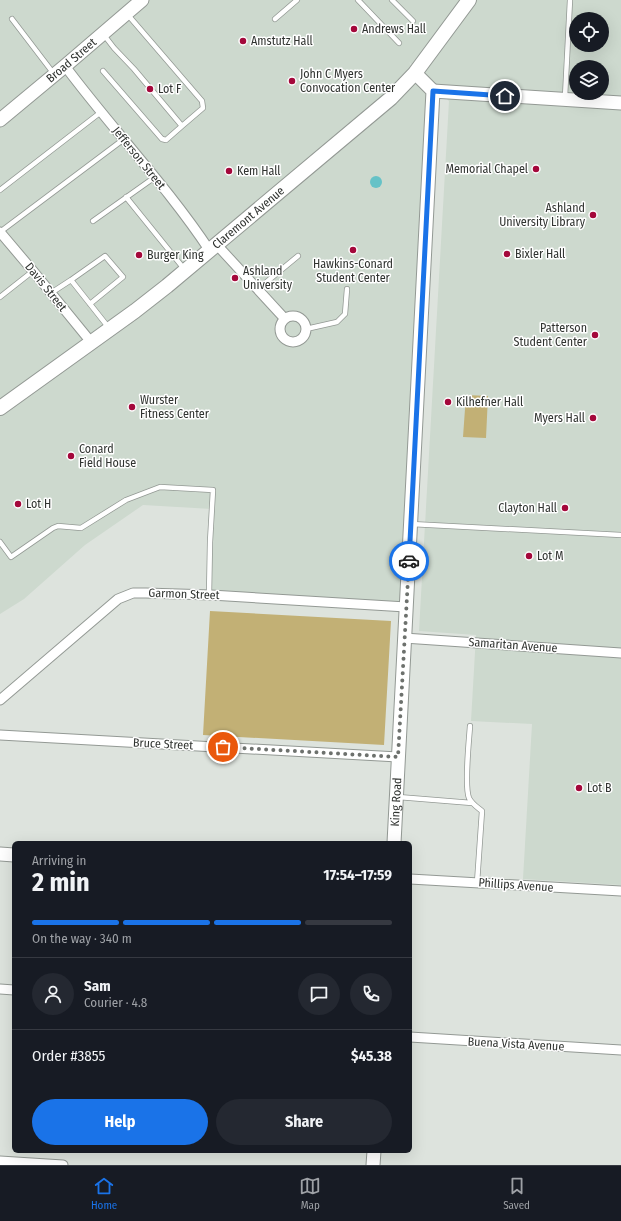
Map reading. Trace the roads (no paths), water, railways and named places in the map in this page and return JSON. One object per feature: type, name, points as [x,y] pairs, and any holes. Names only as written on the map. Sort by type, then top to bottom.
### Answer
[{"type":"main road","name":"Claremont Avenue","points":[[0,408],[135,311],[186,271],[391,98],[415,73],[469,0]]},
{"type":"street","name":"Broad Street","points":[[0,120],[142,0]]},
{"type":"street","name":"Jefferson Street","points":[[65,66],[213,248],[258,289],[285,320]]},
{"type":"street","points":[[415,73],[433,91],[621,103]]},
{"type":"street","name":"King Road","points":[[394,841],[433,91]]},
{"type":"street","name":"Davis Street","points":[[0,232],[34,271],[91,342]]},
{"type":"street","points":[[290,317],[299,318],[305,324],[306,328],[306,333],[301,340],[293,342],[285,340],[280,333],[281,325],[290,317]]},
{"type":"street","name":"Garmon Street","points":[[0,700],[118,599],[133,593],[209,595],[406,607]]},
{"type":"street","name":"Samaritan Avenue","points":[[404,638],[621,653]]},
{"type":"street","name":"Bruce Street","points":[[0,735],[398,757]]},
{"type":"street","points":[[0,854],[12,855]]},
{"type":"street","name":"Phillips Avenue","points":[[412,879],[621,892]]},
{"type":"street","points":[[0,989],[12,990]]},
{"type":"street","name":"Buena Vista Avenue","points":[[412,1038],[621,1050]]},
{"type":"street","points":[[373,1165],[374,1153]]},
{"type":"street","points":[[0,1161],[63,1165]]},
{"type":"lane","points":[[275,19],[298,0]]},
{"type":"lane","points":[[358,0],[399,43]]},
{"type":"lane","points":[[392,0],[414,21]]},
{"type":"lane","points":[[565,99],[570,0]]},
{"type":"lane","points":[[103,71],[162,139],[166,140],[203,108],[202,101],[126,14]]},
{"type":"lane","points":[[12,19],[55,75]]},
{"type":"lane","points":[[103,34],[182,126]]},
{"type":"lane","points":[[0,190],[101,112]]},
{"type":"lane","points":[[0,232],[124,139]]},
{"type":"lane","points":[[93,221],[155,177]]},
{"type":"lane","points":[[126,197],[186,271]]},
{"type":"lane","points":[[51,293],[105,256],[122,277],[90,304]]},
{"type":"lane","points":[[258,289],[298,256]]},
{"type":"lane","points":[[0,297],[34,271]]},
{"type":"lane","points":[[71,280],[110,329]]},
{"type":"lane","points":[[306,328],[337,322],[346,314],[346,289]]},
{"type":"lane","points":[[0,542],[11,557],[53,528],[58,526],[81,528],[126,500],[160,487],[213,490],[209,595]]},
{"type":"lane","points":[[411,524],[621,535]]},
{"type":"lane","points":[[470,726],[467,779],[468,796],[472,803],[482,812],[477,882]]},
{"type":"lane","points":[[396,797],[472,803]]},
{"type":"water","points":[[374,176],[378,176],[382,182],[378,188],[374,188],[370,184],[370,180]]},
{"type":"place","name":"Andrews Hall","points":[[354,29]]},
{"type":"place","name":"Amstutz Hall","points":[[243,41]]},
{"type":"place","name":"John C Myers Convocation Center","points":[[292,81]]},
{"type":"place","name":"Lot F","points":[[150,89]]},
{"type":"place","name":"Memorial Chapel","points":[[536,169]]},
{"type":"place","name":"Kem Hall","points":[[229,171]]},
{"type":"place","name":"Ashland University Library","points":[[593,215]]},
{"type":"place","name":"Hawkins-Conard Student Center","points":[[353,250]]},
{"type":"place","name":"Bixler Hall","points":[[507,254]]},
{"type":"place","name":"Burger King","points":[[139,255]]},
{"type":"place","name":"Ashland University","points":[[235,278]]},
{"type":"place","name":"Patterson Student Center","points":[[595,335]]},
{"type":"place","name":"Kilhefner Hall","points":[[448,402]]},
{"type":"place","name":"Wurster Fitness Center","points":[[132,407]]},
{"type":"place","name":"Myers Hall","points":[[593,418]]},
{"type":"place","name":"Conard Field House","points":[[71,456]]},
{"type":"place","name":"Lot H","points":[[18,504]]},
{"type":"place","name":"Clayton Hall","points":[[565,508]]},
{"type":"place","name":"Lot M","points":[[529,556]]},
{"type":"place","name":"Lot B","points":[[579,788]]}]
